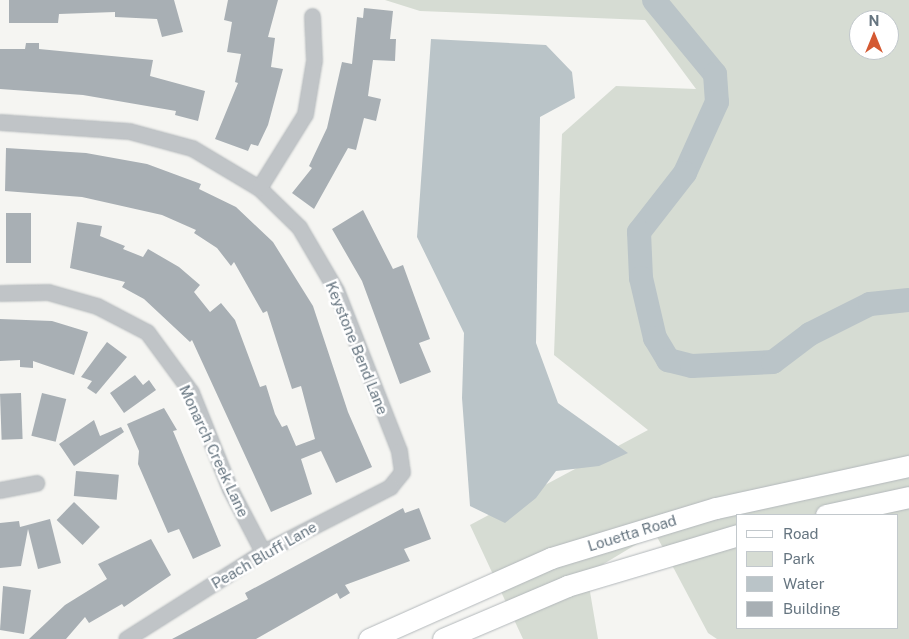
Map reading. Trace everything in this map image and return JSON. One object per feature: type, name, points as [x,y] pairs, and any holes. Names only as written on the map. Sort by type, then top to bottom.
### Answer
[{"type":"main road","name":"Louetta Road","points":[[369,639],[551,558],[716,508],[909,466]]},
{"type":"main road","points":[[831,514],[909,497]]},
{"type":"main road","name":"Louetta Road","points":[[443,639],[567,586],[736,536]]},
{"type":"street","points":[[259,188],[305,114],[314,60],[312,16]]},
{"type":"street","name":"Keystone Bend Lane","points":[[0,122],[130,131],[192,148],[259,188],[299,227],[336,290],[399,451],[402,472]]},
{"type":"street","name":"Monarch Creek Lane","points":[[0,293],[48,292],[97,306],[147,332],[190,392],[230,489],[263,552]]},
{"type":"street","name":"Peach Bluff Lane","points":[[126,639],[263,552],[390,487],[402,472]]},
{"type":"street","points":[[0,490],[36,483]]},
{"type":"green space","points":[[385,0],[909,0],[909,639],[717,639],[708,633],[655,533],[587,574],[598,639],[523,639],[470,525],[648,430],[554,355],[562,134],[616,86],[696,89],[645,20],[420,11]]},
{"type":"water","points":[[431,39],[546,45],[572,72],[575,98],[540,117],[536,343],[558,403],[628,453],[599,466],[556,471],[536,498],[505,523],[470,506],[462,398],[464,333],[417,237]]},
{"type":"building","points":[[9,0],[174,0],[183,32],[162,37],[157,19],[115,17],[115,12],[59,14],[58,23],[9,23]]},
{"type":"building","points":[[228,0],[278,0],[268,37],[275,38],[271,67],[283,69],[268,125],[258,146],[251,144],[248,151],[215,139],[238,83],[235,82],[241,54],[227,52],[232,22],[224,20]]},
{"type":"building","points":[[364,8],[393,11],[390,39],[396,39],[395,61],[373,60],[368,96],[381,99],[376,121],[364,118],[356,150],[348,148],[314,209],[292,193],[312,168],[309,166],[327,128],[342,62],[352,64],[357,17],[363,18]]},
{"type":"building","points":[[26,43],[39,43],[39,49],[153,60],[150,76],[205,91],[198,121],[175,115],[176,111],[83,95],[0,89],[0,49],[25,49]]},
{"type":"building","points":[[6,148],[86,153],[147,164],[201,184],[199,189],[236,207],[273,242],[313,306],[348,412],[372,467],[336,483],[321,451],[301,459],[312,494],[271,512],[192,340],[190,342],[144,299],[122,287],[125,282],[70,268],[77,222],[102,226],[100,236],[125,246],[123,249],[143,257],[148,249],[179,267],[200,285],[194,292],[210,312],[221,303],[235,320],[260,387],[266,385],[275,414],[282,427],[287,425],[296,446],[315,439],[301,386],[292,389],[267,311],[263,313],[234,262],[231,266],[217,248],[194,233],[196,230],[162,215],[82,197],[5,191]]},
{"type":"building","points":[[363,210],[393,269],[403,265],[430,339],[419,343],[431,372],[400,384],[362,281],[332,229]]},
{"type":"building","points":[[6,213],[31,213],[31,263],[6,263]]},
{"type":"building","points":[[0,319],[52,321],[88,332],[74,375],[33,361],[33,368],[20,367],[20,360],[0,361]]},
{"type":"building","points":[[107,342],[127,357],[96,394],[87,388],[92,381],[81,377]]},
{"type":"building","points":[[135,375],[143,385],[149,380],[156,390],[124,413],[110,393]]},
{"type":"building","points":[[21,393],[23,439],[2,440],[0,394]]},
{"type":"building","points":[[42,393],[66,399],[56,442],[31,436]]},
{"type":"building","points":[[164,408],[177,430],[173,431],[221,546],[193,559],[179,529],[168,533],[138,464],[139,451],[127,424]]},
{"type":"building","points":[[94,420],[100,436],[121,427],[124,432],[74,466],[59,444]]},
{"type":"building","points":[[76,471],[119,475],[117,500],[74,496]]},
{"type":"building","points":[[74,502],[100,527],[83,545],[57,520]]},
{"type":"building","points":[[403,508],[405,513],[419,508],[431,539],[404,549],[410,561],[345,585],[350,593],[340,599],[337,593],[256,639],[172,639],[248,599],[245,593]]},
{"type":"building","points":[[50,519],[61,563],[38,569],[28,529],[21,566],[0,568],[0,523],[19,521],[20,527]]},
{"type":"building","points":[[151,539],[171,575],[124,607],[122,604],[89,623],[85,617],[66,639],[29,639],[65,605],[107,579],[98,564]]},
{"type":"building","points":[[3,586],[31,590],[24,634],[0,630]]},
{"type":"waterway","points":[[654,0],[715,74],[717,102],[685,173],[639,232],[641,278],[655,338],[668,360],[692,366],[773,362],[810,334],[870,304],[909,300]]}]
